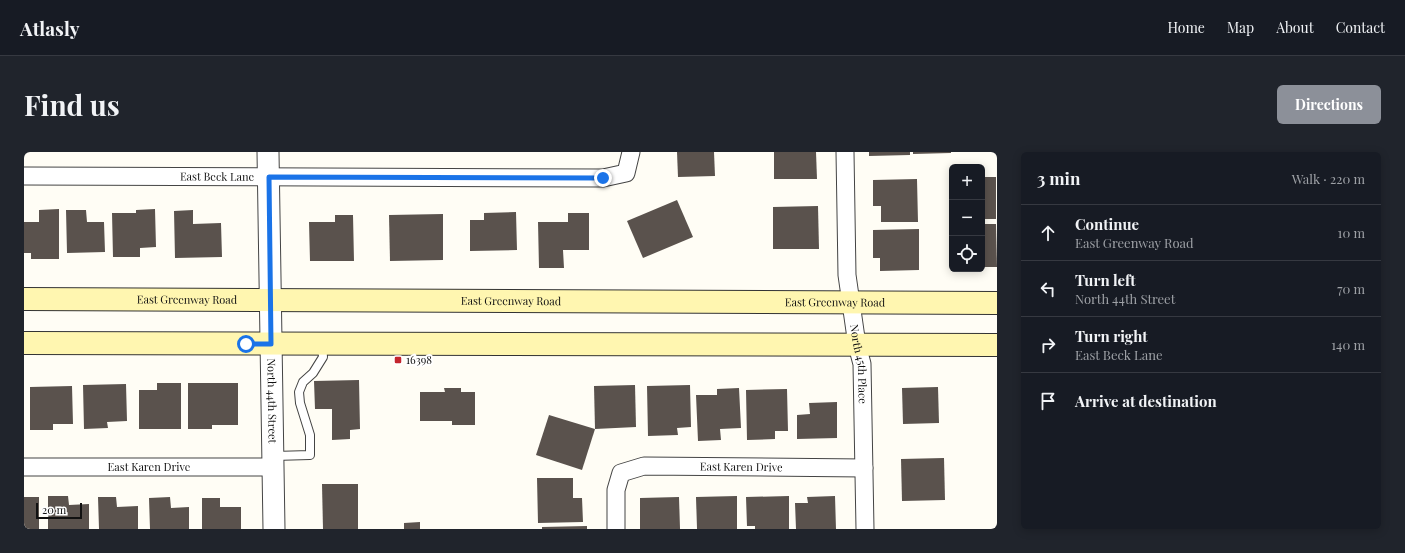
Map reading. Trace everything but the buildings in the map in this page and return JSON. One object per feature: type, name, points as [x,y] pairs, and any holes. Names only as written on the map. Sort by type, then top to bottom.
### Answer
[{"type":"main road","name":"East Greenway Road","points":[[24,299],[997,303]]},
{"type":"main road","points":[[24,343],[997,345]]},
{"type":"street","name":"North 44th Street","points":[[268,152],[274,529]]},
{"type":"street","name":"East Beck Lane","points":[[24,176],[603,178],[626,173],[631,152]]},
{"type":"street","name":"North 45th Place","points":[[845,152],[847,275],[857,345],[862,364],[865,529]]},
{"type":"street","name":"East Karen Drive","points":[[24,467],[273,461]]},
{"type":"street","name":"East Karen Drive","points":[[616,529],[616,490],[621,473],[644,466],[864,468]]},
{"type":"lane","points":[[273,461],[310,455],[310,435],[300,403],[299,392],[303,382],[313,373],[323,357],[322,344]]},
{"type":"place","name":"16398","points":[[398,360]]},
{"type":"route","points":[[246,344],[271,344],[269,177],[603,178]]}]
